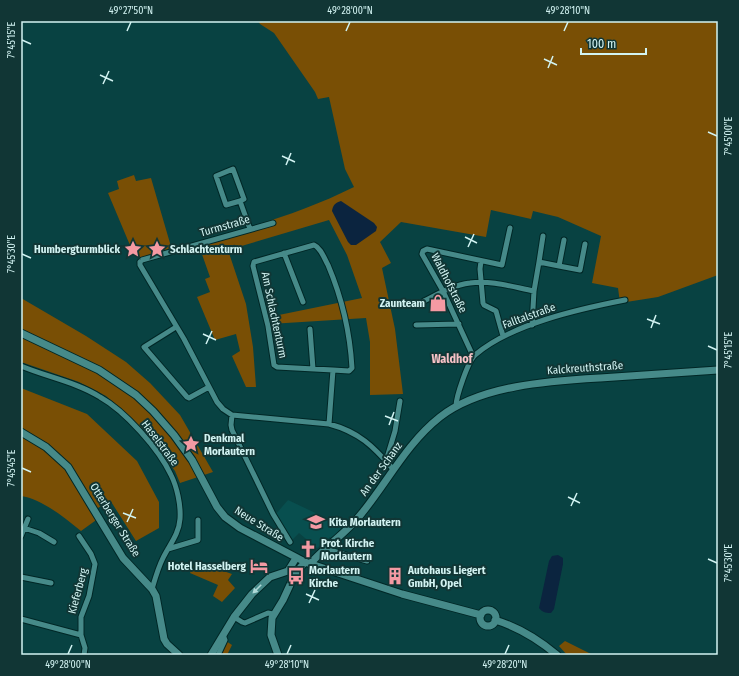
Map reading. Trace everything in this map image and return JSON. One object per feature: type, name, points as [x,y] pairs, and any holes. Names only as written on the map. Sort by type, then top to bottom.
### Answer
[{"type":"street","points":[[233,170],[244,199],[240,201],[226,205],[216,176],[233,170]]},
{"type":"street","points":[[240,201],[250,229]]},
{"type":"street","name":"Turmstraße","points":[[232,415],[223,409],[217,402],[176,326],[138,261],[273,223]]},
{"type":"street","points":[[503,336],[496,311],[484,306],[483,303],[481,260],[502,265],[510,228]]},
{"type":"street","points":[[532,325],[534,292],[543,236]]},
{"type":"street","points":[[559,266],[564,240]]},
{"type":"street","points":[[539,262],[580,270],[585,244]]},
{"type":"street","name":"Am Schlachtenturm","points":[[314,245],[318,247],[331,272],[344,314],[351,351],[352,368],[349,371],[277,367],[274,365],[268,326],[253,266],[254,262],[284,253],[314,245]]},
{"type":"street","name":"Waldhofstraße","points":[[473,356],[444,291],[422,254],[423,251],[427,249],[481,260]]},
{"type":"street","points":[[284,253],[303,302]]},
{"type":"street","points":[[424,302],[444,291],[470,283],[491,283],[534,292]]},
{"type":"street","name":"Falltalstraße","points":[[473,356],[503,336],[532,325],[586,308],[625,300]]},
{"type":"street","name":"Waldhofstraße","points":[[416,325],[459,324]]},
{"type":"street","points":[[176,326],[144,347],[187,397],[189,398],[209,387]]},
{"type":"street","points":[[310,329],[313,368]]},
{"type":"street","name":"Neue Straße","points":[[21,333],[99,370],[136,395],[154,412],[183,447],[220,512],[240,528],[308,563],[388,590],[481,616]]},
{"type":"street","points":[[456,406],[458,391],[473,356]]},
{"type":"street","name":"Haselstraße","points":[[21,366],[77,386],[101,397],[140,430],[171,473],[175,485],[180,517],[177,532],[160,565],[152,589]]},
{"type":"street","points":[[329,424],[333,370]]},
{"type":"street","name":"Kalckreuthstraße","points":[[456,406],[494,393],[542,382],[718,370]]},
{"type":"street","points":[[386,461],[395,431],[400,401]]},
{"type":"street","name":"An der Schanz","points":[[292,571],[315,559],[361,514],[412,445],[432,424],[456,406]]},
{"type":"street","points":[[290,542],[273,514],[232,430],[232,415],[329,424],[339,427],[358,435],[374,448],[393,469]]},
{"type":"street","name":"Otterberger Straße","points":[[21,432],[46,447],[68,467],[123,558],[152,589],[156,596],[164,639],[167,644],[180,655]]},
{"type":"street","points":[[21,536],[28,519]]},
{"type":"street","points":[[168,549],[198,540],[198,520]]},
{"type":"street","points":[[24,528],[39,533],[54,542]]},
{"type":"street","name":"Kieferberg","points":[[79,536],[91,554],[96,568],[89,596],[82,613],[80,625],[80,635],[85,648],[84,655]]},
{"type":"street","points":[[326,549],[367,562]]},
{"type":"street","points":[[278,655],[271,630],[274,614],[283,600],[296,558]]},
{"type":"street","points":[[211,655],[234,617],[264,581],[270,577],[292,571]]},
{"type":"street","points":[[21,577],[51,583]]},
{"type":"street","name":"Neue Straße","points":[[491,610],[495,614],[495,620],[492,624],[485,625],[482,622],[481,616],[484,611],[491,610]]},
{"type":"street","points":[[234,617],[245,623],[268,613],[274,614]]},
{"type":"street","points":[[21,619],[80,635]]},
{"type":"street","name":"Neue Straße","points":[[495,620],[517,628],[542,643],[557,655]]},
{"type":"street","points":[[218,655],[225,640],[223,635]]},
{"type":"shaded area","points":[[258,21],[718,21],[718,275],[658,297],[620,303],[618,288],[592,283],[601,236],[558,217],[533,211],[531,219],[491,210],[486,237],[401,222],[380,242],[391,263],[382,268],[395,329],[403,394],[370,395],[370,342],[366,318],[270,324],[269,317],[362,298],[347,255],[329,220],[228,250],[246,304],[253,347],[256,387],[246,387],[232,356],[240,351],[236,334],[215,340],[197,297],[210,292],[205,279],[210,277],[198,243],[297,211],[354,187],[345,169],[329,97],[318,99],[315,92],[274,33]]},
{"type":"shaded area","points":[[134,175],[136,181],[151,178],[172,250],[140,259],[132,250],[108,193],[119,189],[117,181]]},
{"type":"shaded area","points":[[341,201],[374,223],[377,227],[376,231],[356,245],[351,245],[348,242],[332,211],[335,204]]},
{"type":"shaded area","points":[[21,298],[86,336],[126,362],[150,383],[180,415],[213,472],[180,483],[175,471],[142,428],[106,396],[79,382],[21,362]]},
{"type":"shaded area","points":[[21,388],[87,414],[137,461],[159,502],[159,528],[136,541],[110,500],[95,510],[99,518],[81,531],[61,515],[45,505],[21,496]]},
{"type":"shaded area","points":[[288,500],[345,527],[332,539],[330,537],[317,548],[299,533],[292,540],[276,514]]},
{"type":"shaded area","points":[[558,555],[563,558],[563,564],[554,609],[551,613],[545,612],[539,608],[549,561],[552,556]]},
{"type":"shaded area","points":[[195,561],[232,574],[228,580],[235,588],[222,602],[213,596],[218,585],[190,573]]},
{"type":"shaded area","points":[[226,641],[232,645],[227,655],[220,655]]},
{"type":"shaded area","points":[[565,641],[593,655],[567,655],[559,646]]},
{"type":"place","name":"Humbergturmblick","points":[[133,249]]},
{"type":"place","name":"Schlachtenturm","points":[[157,249]]},
{"type":"place","name":"Zaunteam","points":[[438,303]]},
{"type":"place","name":"Denkmal Morlautern","points":[[191,444]]},
{"type":"place","name":"Kita Morlautern","points":[[316,522]]},
{"type":"place","name":"Prot. Kirche Morlautern","points":[[308,549]]},
{"type":"place","name":"Hotel Hasselberg","points":[[259,566]]},
{"type":"place","name":"Morlautern Kirche","points":[[296,576]]},
{"type":"place","name":"Autohaus Liegert GmbH, Opel","points":[[395,576]]},
{"type":"district","name":"Waldhof","points":[[452,359]]}]
